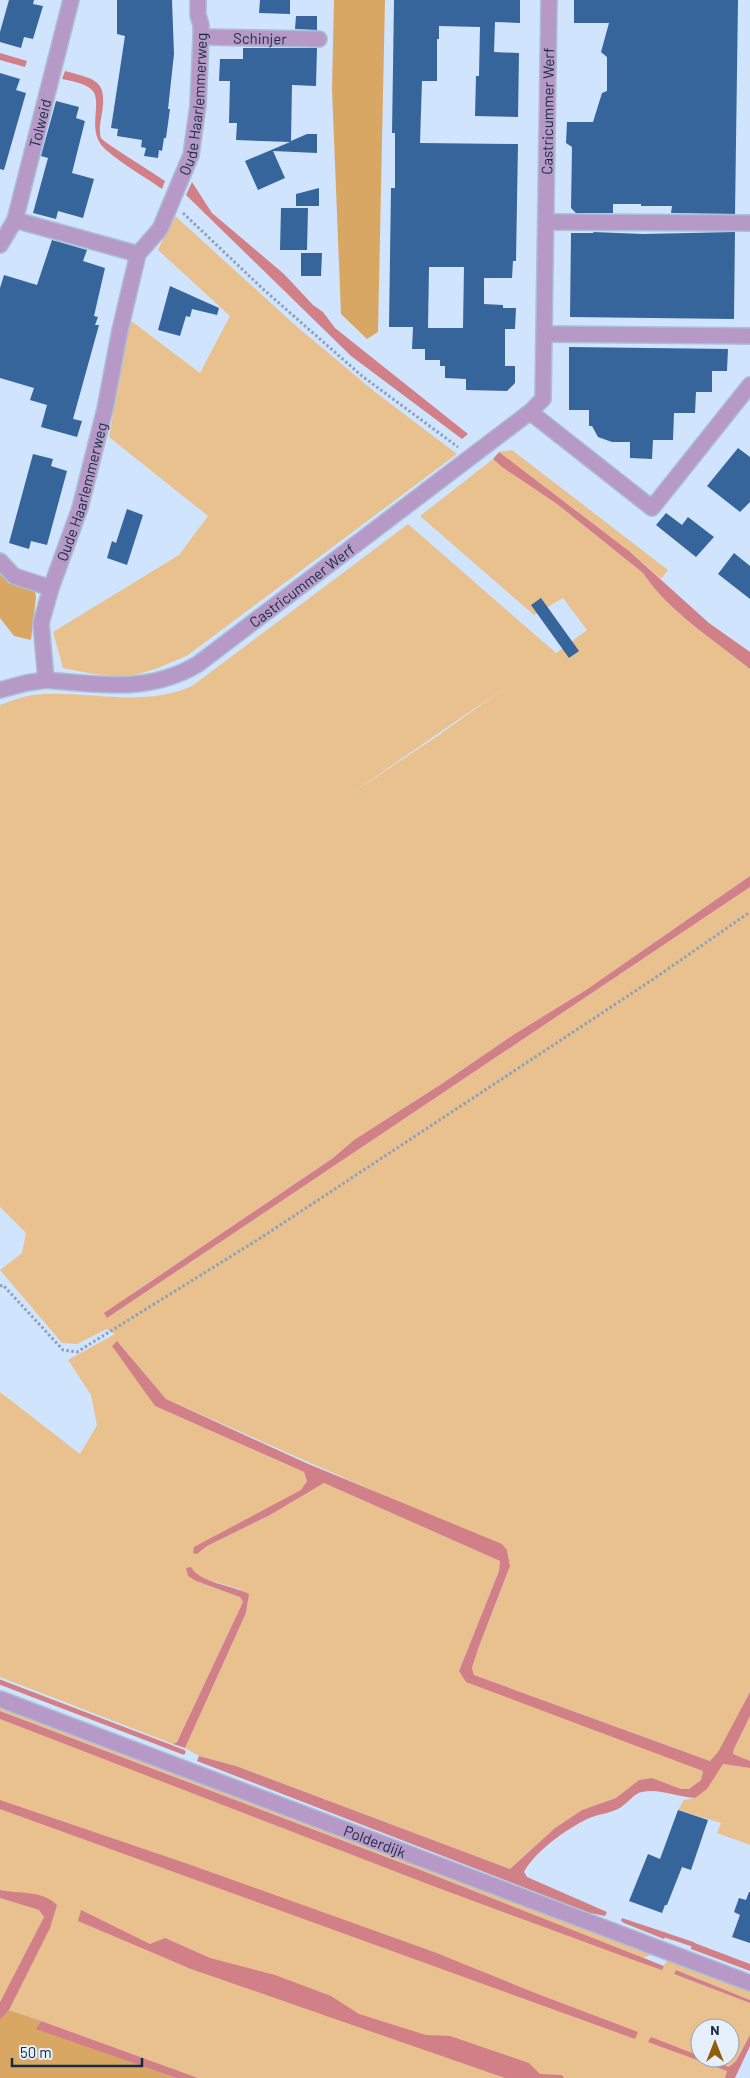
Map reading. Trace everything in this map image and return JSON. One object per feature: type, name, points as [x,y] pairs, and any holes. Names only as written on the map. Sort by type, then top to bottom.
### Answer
[{"type":"street","name":"Tolweid","points":[[0,244],[14,220],[71,0]]},
{"type":"street","name":"Oude Haarlemmerweg","points":[[46,680],[41,623],[51,588],[80,508],[105,409],[120,330],[138,254],[160,229],[191,156],[198,105],[202,37],[198,15],[198,0]]},
{"type":"street","name":"Castricummer Werf","points":[[46,680],[109,686],[147,684],[180,675],[198,664],[530,412],[543,399],[549,0]]},
{"type":"street","name":"Schinjer","points":[[202,37],[319,39]]},
{"type":"street","points":[[14,220],[138,254]]},
{"type":"street","points":[[546,222],[750,223]]},
{"type":"street","points":[[544,334],[750,336]]},
{"type":"street","points":[[530,412],[652,508],[750,385]]},
{"type":"street","points":[[0,561],[14,576],[51,588]]},
{"type":"street","points":[[0,690],[46,680]]},
{"type":"street","name":"Polderdijk","points":[[0,1699],[750,1983]]},
{"type":"path","points":[[171,203],[263,289],[362,376],[470,456]]},
{"type":"path","points":[[0,1286],[3,1285],[63,1350],[77,1352],[262,1237],[652,980],[750,912]]},
{"type":"shaded area","points":[[334,0],[385,0],[378,332],[367,339],[341,314],[332,89]]},
{"type":"shaded area","points":[[0,53],[27,61],[25,67],[0,60]]},
{"type":"shaded area","points":[[65,71],[86,77],[98,84],[102,89],[103,97],[101,138],[165,181],[162,189],[103,147],[98,140],[96,132],[95,94],[85,85],[62,79]]},
{"type":"shaded area","points":[[192,182],[212,213],[284,274],[313,305],[323,312],[335,328],[468,434],[462,439],[351,356],[186,195]]},
{"type":"shaded area","points":[[174,215],[295,325],[375,392],[457,454],[188,655],[149,671],[125,676],[86,673],[63,668],[53,632],[179,555],[208,516],[109,437],[130,320],[200,373],[230,316],[158,250]]},
{"type":"shaded area","points":[[512,450],[668,570],[661,579],[629,551],[499,452]]},
{"type":"shaded area","points":[[499,452],[629,551],[709,623],[750,652],[750,669],[679,613],[666,601],[643,573],[557,504],[502,467],[493,459]]},
{"type":"shaded area","points":[[493,459],[557,504],[643,573],[666,601],[679,613],[750,669],[750,876],[586,990],[513,1035],[354,1140],[333,1158],[133,1293],[107,1318],[750,887],[750,1692],[718,1752],[710,1761],[474,1675],[472,1668],[478,1649],[510,1566],[507,1550],[166,1399],[117,1341],[155,1406],[304,1472],[307,1481],[302,1490],[195,1547],[197,1554],[207,1546],[270,1515],[324,1483],[500,1561],[499,1571],[459,1671],[703,1771],[701,1780],[689,1789],[680,1789],[652,1778],[639,1780],[616,1798],[582,1810],[555,1828],[510,1869],[236,1766],[199,1756],[185,1748],[246,1613],[248,1602],[240,1589],[204,1579],[194,1573],[196,1581],[240,1597],[243,1602],[177,1742],[173,1744],[0,1677],[0,1392],[80,1454],[97,1425],[91,1395],[68,1360],[115,1334],[107,1329],[77,1344],[62,1343],[0,1270],[22,1253],[26,1233],[0,1207],[0,705],[33,695],[153,696],[173,693],[192,686],[408,524],[556,653],[587,630],[563,598],[534,615],[420,516]],"holes":[[[507,686],[439,735],[349,795]]]},
{"type":"shaded area","points":[[0,573],[10,582],[34,588],[36,597],[31,640],[14,636],[0,618]]},
{"type":"shaded area","points":[[750,876],[750,887],[107,1318],[104,1313],[333,1158],[354,1140],[513,1035],[586,990]]},
{"type":"shaded area","points":[[117,1341],[166,1399],[306,1463],[502,1544],[507,1550],[510,1566],[478,1649],[472,1668],[474,1675],[710,1761],[718,1752],[750,1692],[750,1716],[733,1754],[750,1761],[750,1768],[723,1764],[707,1789],[695,1798],[655,1791],[639,1793],[618,1809],[592,1817],[574,1826],[536,1856],[524,1872],[527,1877],[607,1912],[605,1916],[590,1913],[197,1761],[199,1756],[236,1766],[510,1869],[555,1828],[582,1810],[616,1798],[639,1780],[652,1778],[681,1789],[689,1789],[701,1780],[703,1771],[466,1682],[459,1671],[499,1571],[500,1561],[324,1483],[270,1515],[207,1546],[197,1554],[193,1553],[194,1547],[301,1490],[307,1481],[304,1472],[155,1406],[112,1346]]},
{"type":"shaded area","points":[[191,1567],[201,1577],[249,1594],[246,1613],[185,1748],[173,1744],[177,1742],[243,1602],[240,1597],[196,1581],[188,1576],[186,1568]]},
{"type":"shaded area","points":[[0,1702],[653,1954],[643,1958],[418,1869],[0,1711]]},
{"type":"shaded area","points":[[0,1711],[418,1869],[664,1966],[662,1970],[433,1886],[0,1719]]},
{"type":"shaded area","points":[[750,1716],[750,1761],[733,1754]]},
{"type":"shaded area","points":[[0,1719],[662,1969],[668,1959],[750,1989],[750,2000],[676,1970],[674,1974],[750,2003],[750,2035],[740,2054],[740,2018],[690,2018],[690,2068],[732,2068],[727,2078],[197,2078],[9,2010],[57,1905],[0,1890]]},
{"type":"shaded area","points":[[723,1764],[750,1768],[750,1845],[717,1833],[721,1823],[678,1810],[684,1800],[695,1798]]},
{"type":"shaded area","points":[[0,1800],[188,1864],[434,1952],[638,2032],[635,2039],[0,1809]]},
{"type":"shaded area","points":[[0,1890],[38,1895],[51,1900],[57,1905],[50,1928],[9,2010],[0,2020],[0,2002],[44,1917],[39,1910],[0,1898]]},
{"type":"shaded area","points":[[0,1898],[39,1910],[44,1917],[0,2002]]},
{"type":"shaded area","points":[[81,1910],[150,1944],[165,1938],[210,1958],[275,1975],[331,1996],[359,2014],[426,2035],[450,2036],[529,2063],[540,2074],[562,2075],[564,2078],[505,2078],[191,1969],[78,1921]]},
{"type":"shaded area","points":[[622,1918],[667,1933],[664,1939],[624,1923],[621,1921]]},
{"type":"shaded area","points":[[692,1942],[750,1964],[750,1971],[691,1949]]},
{"type":"shaded area","points":[[676,1970],[750,2000],[750,2003],[674,1974]]},
{"type":"shaded area","points":[[9,2010],[41,2021],[37,2028],[176,2078],[0,2078],[0,2020]]},
{"type":"shaded area","points":[[41,2021],[198,2078],[176,2078],[36,2029]]},
{"type":"shaded area","points":[[750,2035],[750,2046],[740,2067],[740,2054]]},
{"type":"shaded area","points":[[651,2037],[690,2052],[690,2057],[648,2042]]},
{"type":"shaded area","points":[[719,2068],[740,2068],[735,2078],[725,2078],[727,2071]]},
{"type":"building","points":[[9,0],[34,0],[33,4],[43,6],[33,39],[24,37],[21,48],[0,42],[0,32]]},
{"type":"building","points":[[117,0],[172,0],[174,54],[168,109],[170,109],[166,138],[164,138],[162,151],[159,150],[158,158],[144,156],[146,148],[141,147],[142,140],[117,136],[118,129],[111,128],[125,36],[117,34]]},
{"type":"building","points":[[260,0],[290,0],[290,14],[259,13]]},
{"type":"building","points":[[394,0],[520,0],[520,23],[495,22],[494,52],[519,53],[518,117],[475,116],[476,76],[479,76],[480,27],[439,26],[439,39],[437,39],[437,81],[422,81],[420,143],[518,144],[516,261],[513,261],[512,278],[484,278],[484,304],[503,305],[503,308],[516,308],[515,329],[505,329],[505,366],[515,366],[515,383],[507,391],[466,390],[466,379],[445,378],[445,366],[440,366],[440,360],[425,360],[425,349],[412,349],[413,327],[389,327],[391,188],[395,188],[395,133],[392,133]],"holes":[[[429,267],[464,267],[463,328],[428,328]]]},
{"type":"building","points":[[574,0],[738,0],[735,214],[671,213],[672,206],[641,206],[641,204],[613,204],[613,213],[576,213],[571,208],[572,147],[566,143],[567,122],[593,122],[602,93],[607,91],[607,57],[601,52],[609,23],[574,23]]},
{"type":"building","points":[[296,16],[317,16],[317,30],[295,29]]},
{"type":"building","points":[[243,48],[317,48],[316,86],[292,85],[291,141],[307,134],[317,134],[317,153],[273,151],[285,178],[258,190],[245,161],[290,142],[236,140],[237,123],[229,123],[230,81],[219,81],[220,59],[243,59]]},
{"type":"building","points":[[0,73],[20,79],[16,90],[26,93],[4,170],[0,169]]},
{"type":"building","points":[[56,101],[79,107],[76,118],[85,121],[72,173],[94,179],[83,218],[58,211],[56,219],[33,213],[48,158],[41,156]]},
{"type":"building","points":[[319,188],[319,206],[296,206],[296,194]]},
{"type":"building","points":[[281,208],[308,208],[307,250],[280,250]]},
{"type":"building","points":[[735,232],[734,319],[570,317],[571,233],[643,234]]},
{"type":"building","points":[[52,240],[87,250],[83,261],[105,268],[94,316],[98,317],[95,325],[99,325],[73,419],[82,421],[77,437],[41,427],[47,405],[30,400],[34,388],[0,378],[0,288],[4,275],[37,285]]},
{"type":"building","points":[[301,253],[322,253],[321,276],[301,276]]},
{"type":"building","points":[[170,286],[219,308],[217,315],[192,309],[190,317],[186,316],[180,336],[158,330]]},
{"type":"building","points":[[569,347],[728,349],[727,371],[712,371],[712,392],[696,392],[695,413],[674,413],[673,440],[653,440],[652,459],[630,458],[630,442],[612,442],[598,437],[592,426],[589,426],[589,410],[569,410]]},
{"type":"building","points":[[738,448],[750,457],[750,502],[740,512],[707,486]]},
{"type":"building","points":[[33,454],[53,459],[51,466],[67,471],[47,545],[31,541],[29,549],[9,543]]},
{"type":"building","points":[[127,509],[143,515],[127,565],[107,558],[112,541],[116,543]]},
{"type":"building","points":[[666,513],[682,525],[688,517],[714,537],[696,557],[656,525]]},
{"type":"building","points":[[734,553],[750,566],[750,599],[718,574]]},
{"type":"building","points":[[541,598],[579,651],[569,658],[531,605]]},
{"type":"building","points":[[678,1810],[708,1820],[691,1870],[682,1867],[662,1913],[629,1901],[648,1854],[660,1859]]},
{"type":"building","points":[[749,1892],[750,1943],[732,1937],[740,1915],[734,1912],[739,1898],[746,1900]]},
{"type":"waterway","points":[[0,1682],[183,1752]]},
{"type":"waterway","points":[[665,1935],[692,1944]]}]
